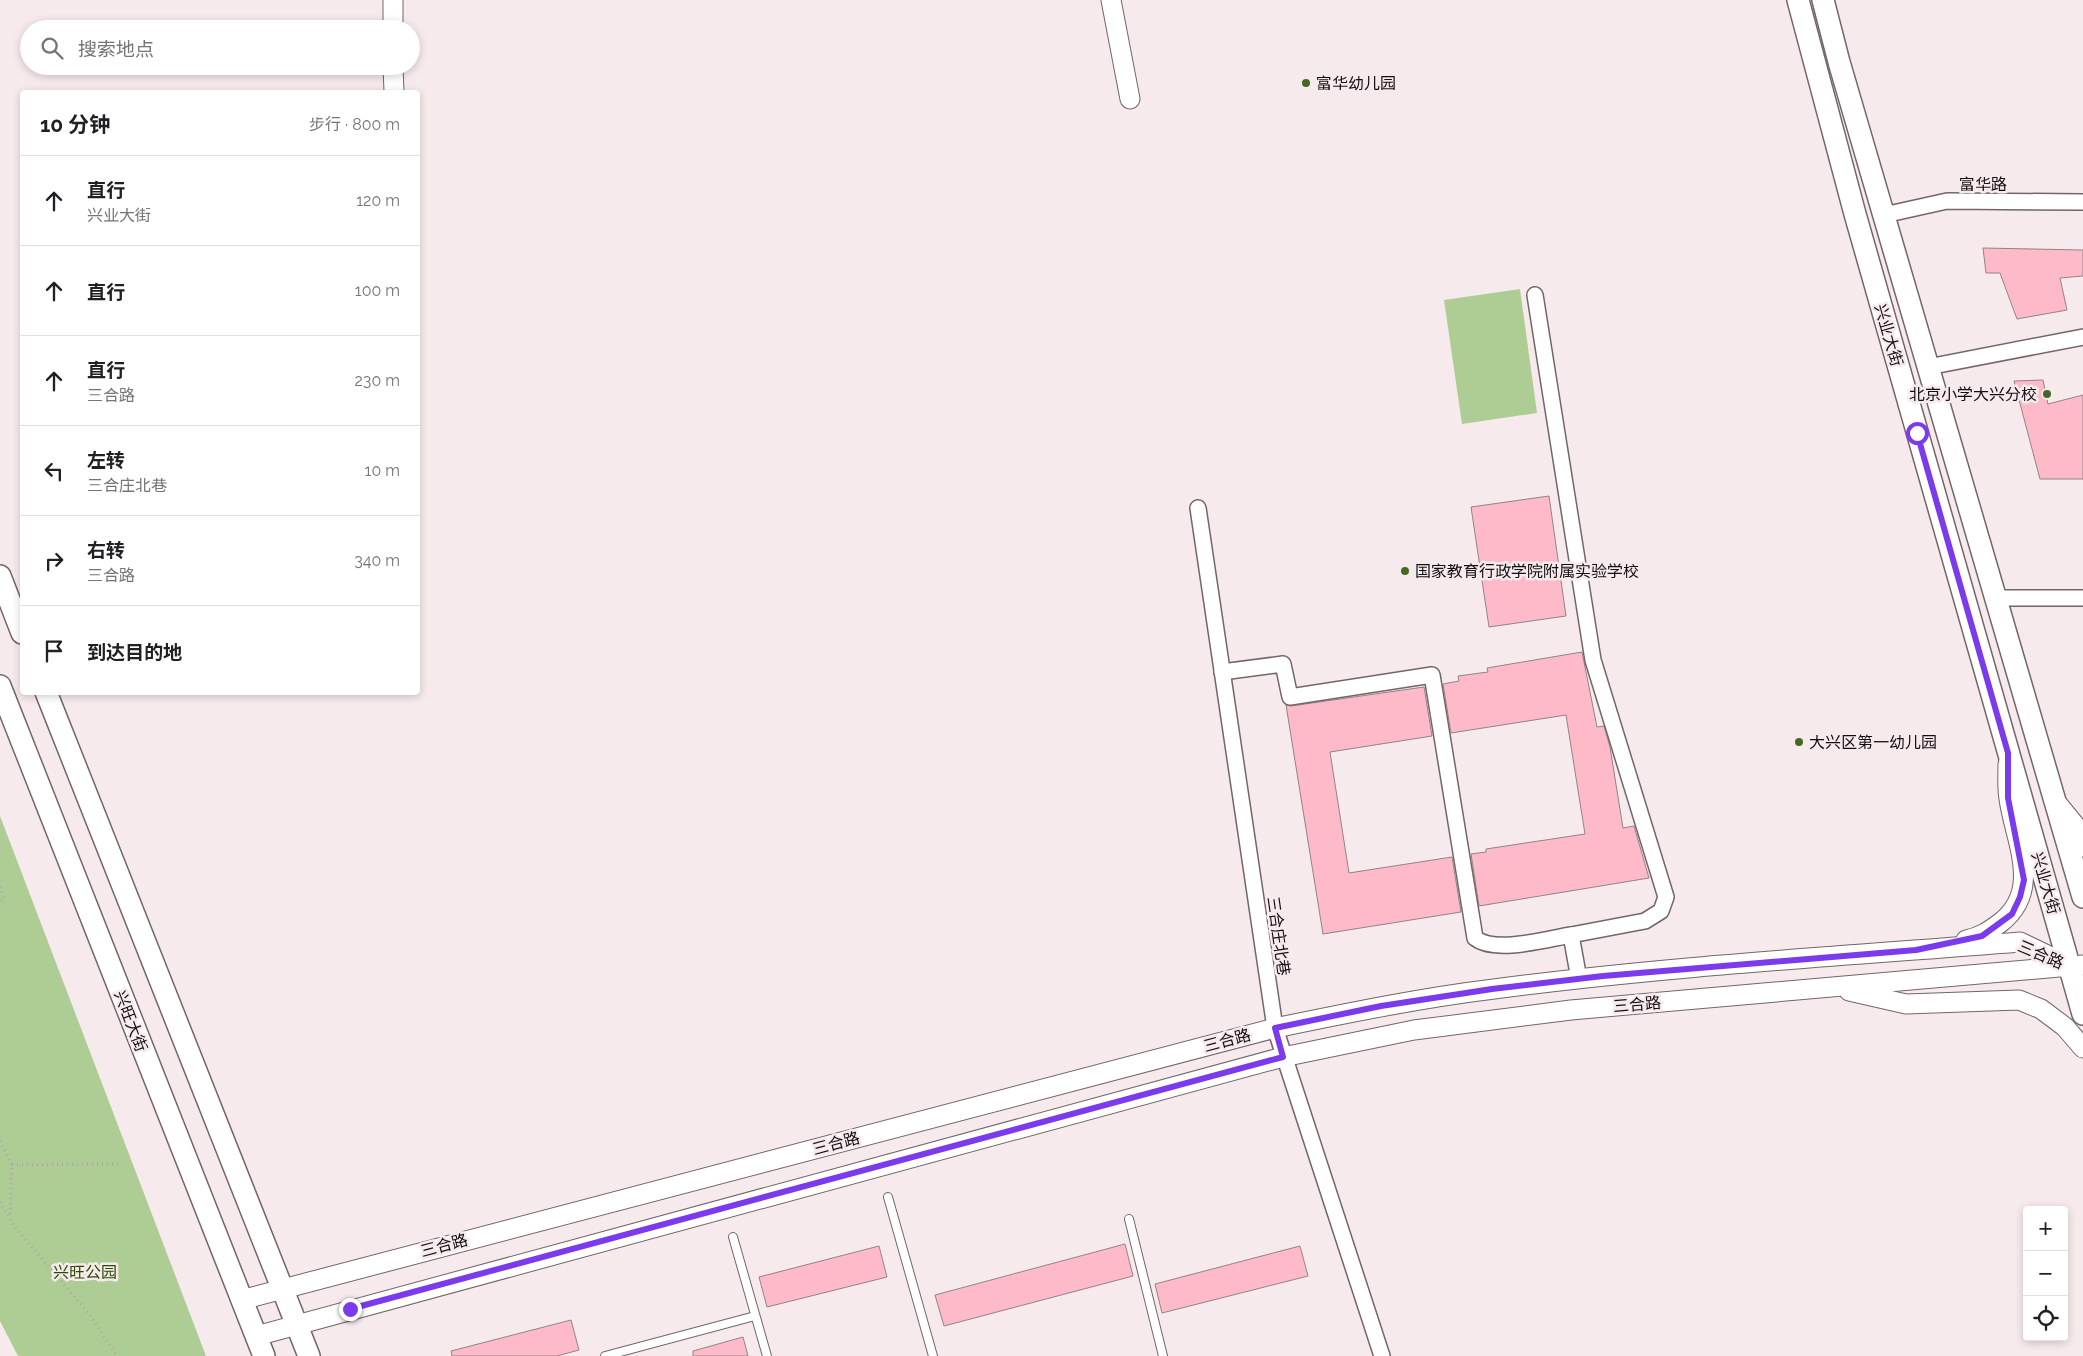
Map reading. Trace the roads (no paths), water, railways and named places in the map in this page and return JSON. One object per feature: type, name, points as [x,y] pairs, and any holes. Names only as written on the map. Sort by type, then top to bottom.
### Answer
[{"type":"main road","name":"兴业大街","points":[[1798,0],[1858,223],[2008,753],[2076,965],[2083,1014]]},
{"type":"main road","name":"兴业大街","points":[[1823,0],[2083,897]]},
{"type":"main road","points":[[0,576],[20,627]]},
{"type":"main road","name":"兴旺大街","points":[[0,686],[264,1356]]},
{"type":"main road","points":[[47,695],[309,1356]]},
{"type":"street","points":[[393,0],[393,20]]},
{"type":"street","points":[[1111,0],[1130,99]]},
{"type":"street","points":[[394,75],[394,90]]},
{"type":"street","name":"富华路","points":[[1884,214],[1947,201],[2083,202]]},
{"type":"street","points":[[1222,672],[1283,664],[1290,697],[1432,675],[1475,938],[1482,944],[1497,946],[1571,935],[1645,921],[1661,911],[1666,897],[1593,660],[1536,295]]},
{"type":"street","points":[[1928,367],[2083,337]]},
{"type":"street","name":"三合庄北巷","points":[[1198,508],[1275,1028],[1382,1356]]},
{"type":"street","points":[[1996,598],[2083,598]]},
{"type":"street","points":[[1916,950],[1982,936],[2012,914],[2020,897],[2024,880],[2008,798],[2008,753]]},
{"type":"street","points":[[2055,801],[2078,830],[2083,847]]},
{"type":"street","points":[[1571,935],[1579,979]]},
{"type":"street","name":"三合路","points":[[241,1300],[1275,1028],[1391,1005],[1579,979],[2020,942],[2076,965]]},
{"type":"street","name":"三合路","points":[[256,1336],[1283,1057],[1414,1030],[1571,1010],[2076,965]]},
{"type":"street","points":[[1830,987],[1906,1004],[2019,1000],[2041,1009],[2065,1027],[2083,1048]]},
{"type":"lane","points":[[888,1197],[933,1356]]},
{"type":"lane","points":[[1129,1219],[1163,1356]]},
{"type":"lane","points":[[732,1237],[767,1356]]},
{"type":"lane","points":[[604,1356],[755,1316]]},
{"type":"place","name":"富华幼儿园","points":[[1306,83]]},
{"type":"place","name":"北京小学大兴分校","points":[[2047,394]]},
{"type":"place","name":"国家教育行政学院附属实验学校","points":[[1405,571]]},
{"type":"place","name":"大兴区第一幼儿园","points":[[1799,742]]},
{"type":"park label","name":"兴旺公园","points":[[85,1272]]}]
